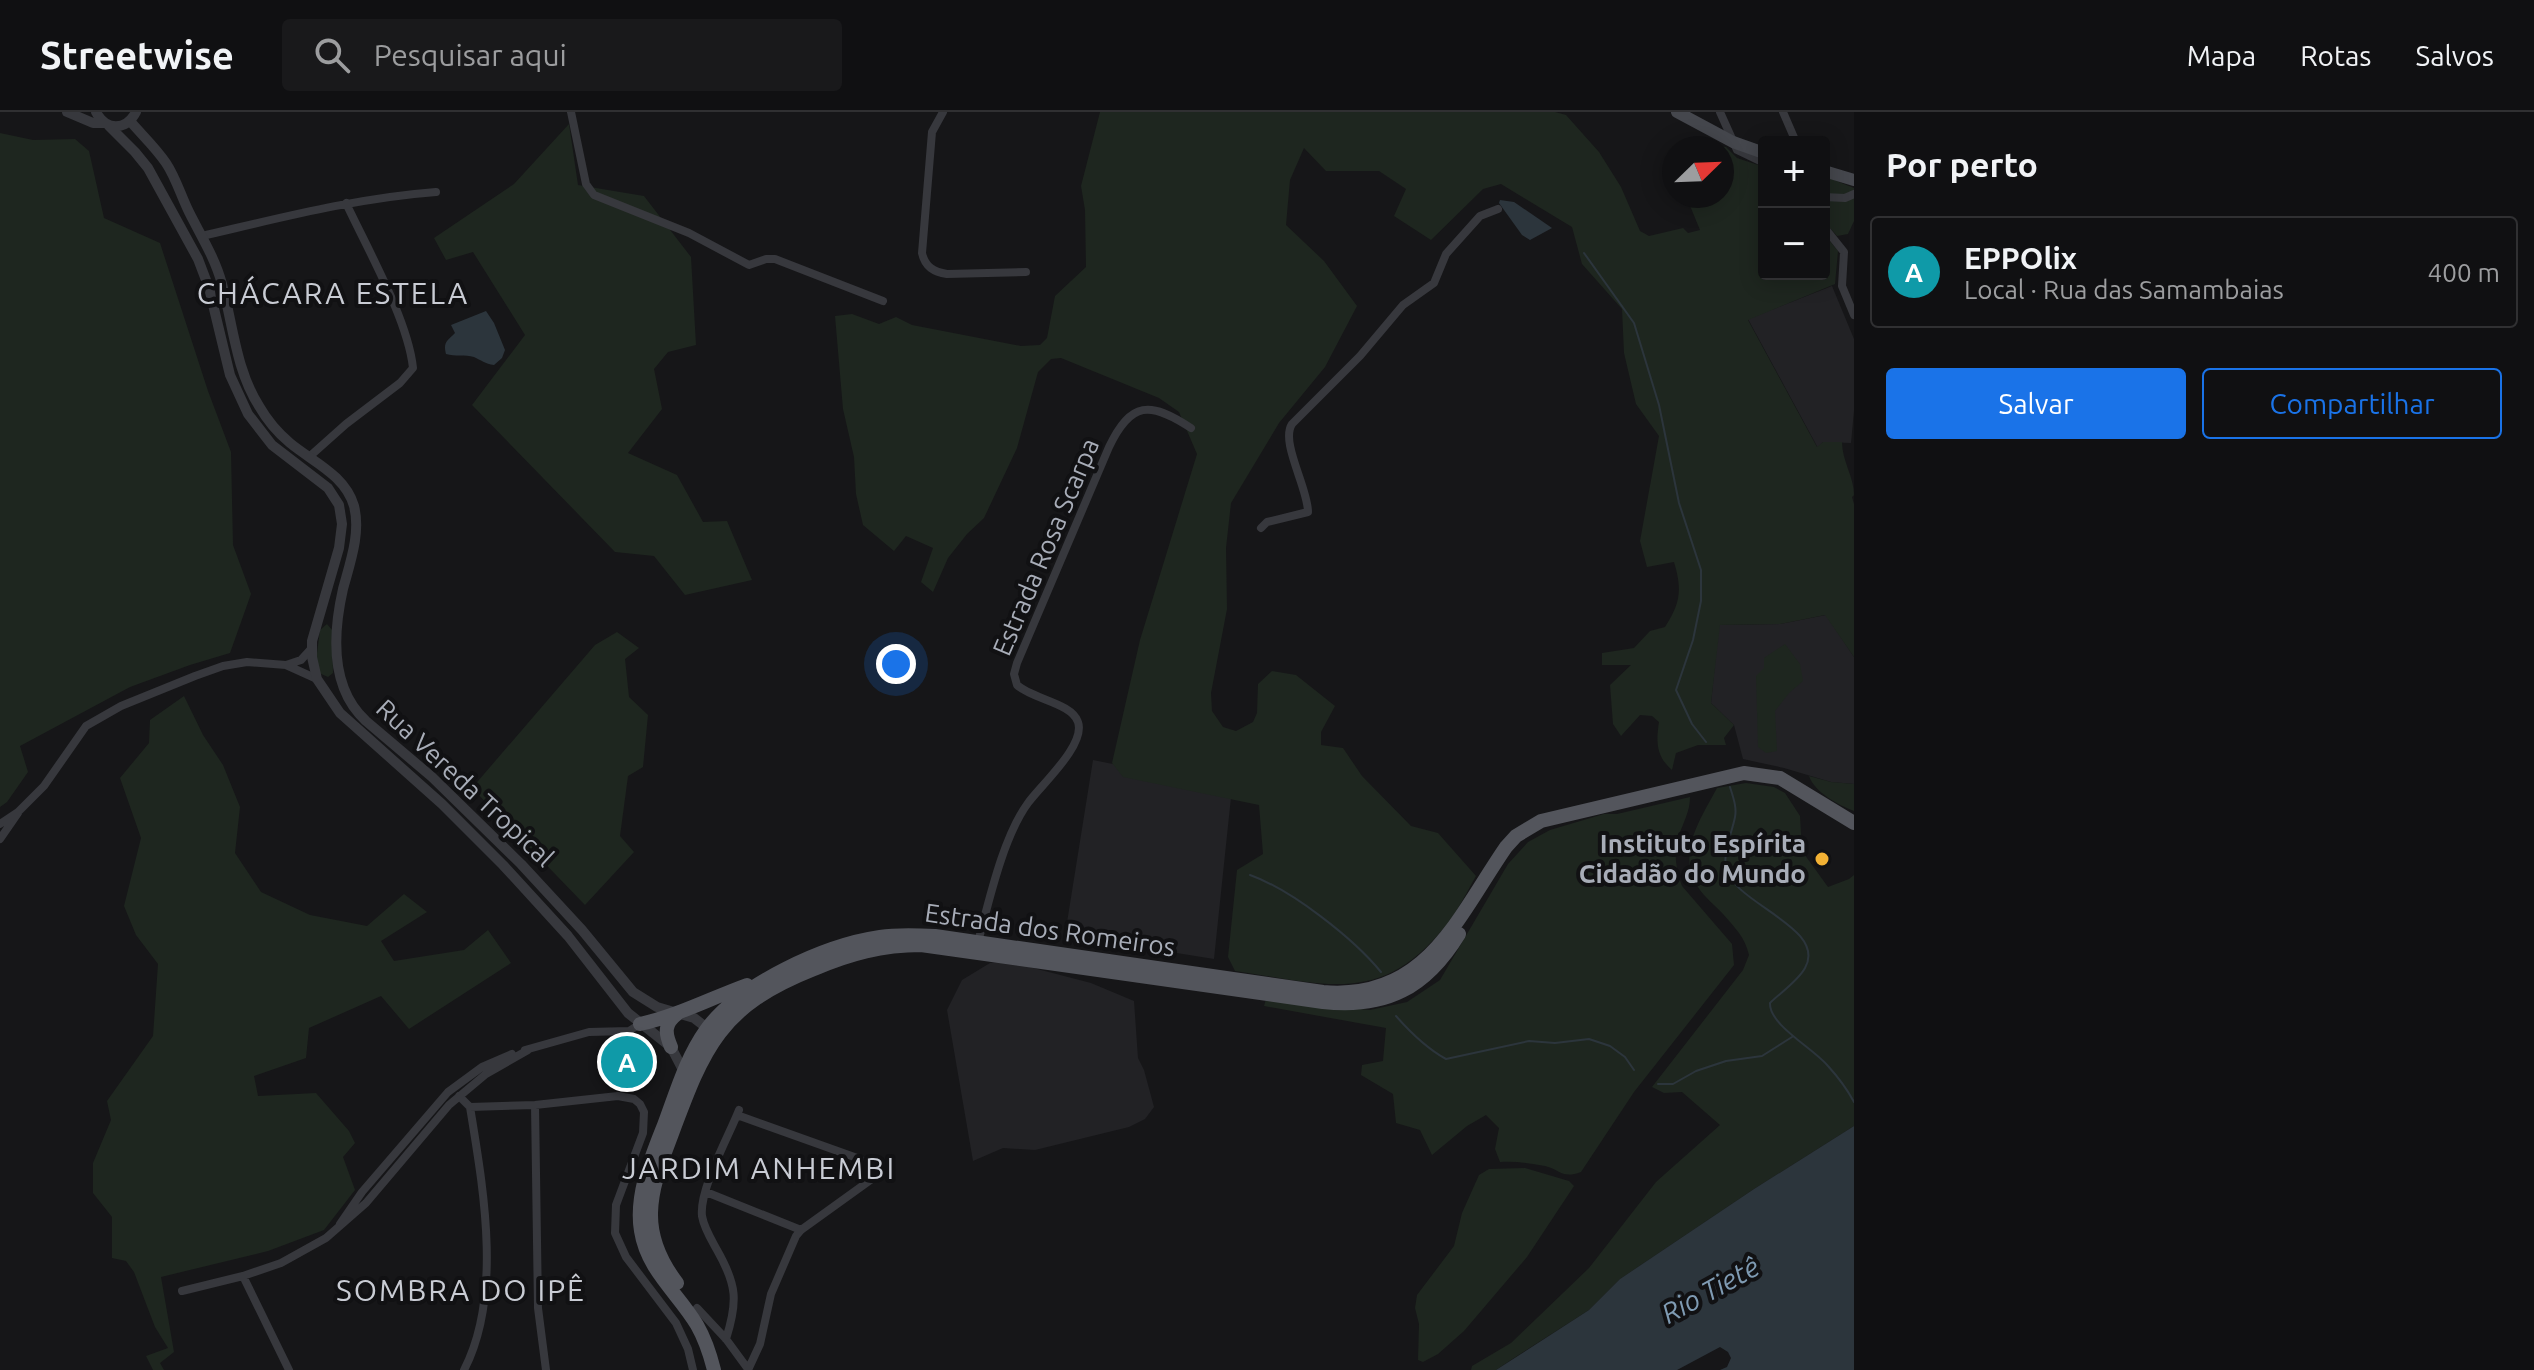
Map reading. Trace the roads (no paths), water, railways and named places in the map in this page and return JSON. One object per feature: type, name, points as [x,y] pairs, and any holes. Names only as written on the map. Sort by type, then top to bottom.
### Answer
[{"type":"main road","points":[[1677,112],[1722,136]]},
{"type":"main road","points":[[1734,142],[1758,151]]},
{"type":"main road","points":[[1830,173],[1854,180]]},
{"type":"main road","name":"Estrada dos Romeiros","points":[[723,1370],[716,1342],[697,1308],[661,1258],[653,1239],[651,1199],[690,1072],[692,1052],[707,1028],[732,1002],[770,977],[835,949],[878,937],[922,935],[1323,992],[1364,991],[1399,979],[1426,960],[1447,936],[1516,836],[1541,821],[1732,774],[1754,773],[1780,778],[1854,823]]},
{"type":"main road","name":"Estrada dos Romeiros","points":[[714,1370],[696,1323],[652,1263],[643,1242],[641,1197],[647,1173],[690,1072],[725,1026],[766,991],[866,950],[890,946],[933,946],[1323,1002],[1352,1004],[1380,1000],[1413,985],[1443,958],[1471,913],[1491,869]]},
{"type":"main road","points":[[640,1024],[770,977]]},
{"type":"main road","points":[[671,1047],[665,1033],[666,1027],[677,1013]]},
{"type":"street","points":[[67,112],[93,123],[120,126],[133,117]]},
{"type":"street","name":"Rua Vereda Tropical","points":[[96,112],[148,168],[198,259],[209,288],[230,375],[248,414],[272,445],[328,488],[339,505],[342,524],[339,548],[311,649],[317,679],[340,713],[448,809],[522,886],[579,949],[628,1013],[671,1047]]},
{"type":"street","points":[[571,112],[586,184],[594,195],[689,233],[749,265],[775,259],[883,301]]},
{"type":"street","points":[[943,112],[932,132],[923,260],[937,272],[947,274],[1026,272]]},
{"type":"street","points":[[1720,112],[1730,136]]},
{"type":"street","points":[[1783,112],[1793,136]]},
{"type":"street","name":"Rua Vereda Tropical","points":[[133,117],[165,163],[219,273],[243,371],[253,396],[274,426],[344,485],[352,500],[356,516],[351,559],[337,624],[337,663],[348,699],[358,714],[432,777],[500,842],[582,930],[633,992],[657,1007],[694,1018],[707,1028]]},
{"type":"street","points":[[1734,144],[1741,154],[1758,161]]},
{"type":"street","points":[[202,236],[346,203],[436,192]]},
{"type":"street","points":[[1830,197],[1845,198],[1854,194]]},
{"type":"street","points":[[309,457],[400,383],[413,368],[397,316],[346,203]]},
{"type":"street","points":[[1261,528],[1267,522],[1308,512],[1305,489],[1288,434],[1292,424],[1360,356],[1403,305],[1434,283],[1446,254],[1480,216],[1498,209]]},
{"type":"street","points":[[1830,234],[1844,252],[1842,286],[1854,315]]},
{"type":"street","name":"Estrada Rosa Scarpa","points":[[978,942],[1005,853],[1019,819],[1025,807],[1072,750],[1079,735],[1078,722],[1070,711],[1017,685],[1014,674],[1017,663],[1121,423],[1144,409],[1179,419],[1191,428]]},
{"type":"street","points":[[318,617],[328,617],[337,624]]},
{"type":"street","points":[[286,665],[301,660],[311,649]]},
{"type":"street","points":[[0,824],[18,812],[50,778],[77,737],[97,718],[195,676],[223,666],[263,662],[286,665],[330,682],[341,679]]},
{"type":"street","points":[[0,839],[18,812]]},
{"type":"street","points":[[431,1118],[448,1092],[482,1067],[507,1055],[589,1032],[629,1031],[640,1024]]},
{"type":"street","points":[[671,1047],[690,1072]]},
{"type":"street","points":[[182,1291],[243,1276],[298,1255],[326,1238],[337,1228],[362,1192],[431,1118],[494,1069],[528,1050]]},
{"type":"street","points":[[459,1096],[470,1107],[482,1182],[486,1264],[478,1328],[464,1370]]},
{"type":"street","points":[[470,1107],[535,1105],[618,1096],[634,1099],[640,1104],[644,1112],[643,1133],[616,1205],[615,1233],[626,1257],[676,1323],[688,1349],[693,1370]]},
{"type":"street","points":[[535,1105],[538,1308],[546,1370]]},
{"type":"street","points":[[697,1308],[726,1339],[748,1370],[760,1344],[771,1294],[801,1230],[873,1180],[876,1174],[860,1159],[738,1112],[703,1203],[703,1219],[723,1260],[735,1299],[726,1339]]},
{"type":"street","points":[[706,1192],[801,1230]]},
{"type":"street","points":[[243,1276],[289,1370]]},
{"type":"water","points":[[1500,200],[1514,202],[1552,228],[1530,240],[1522,235],[1499,203]]},
{"type":"water","points":[[486,311],[505,350],[502,358],[494,365],[471,356],[446,354],[445,344],[455,333],[451,325]]},
{"type":"water","name":"Rio Tietê","points":[[1854,1126],[1854,1370],[1720,1370],[1727,1367],[1731,1358],[1720,1347],[1677,1370],[1496,1370],[1589,1310],[1620,1279]]},
{"type":"waterway","points":[[1584,253],[1634,323],[1659,405],[1679,503],[1701,570],[1701,601],[1693,640],[1676,690],[1692,724],[1706,742]]},
{"type":"waterway","points":[[1730,787],[1735,813],[1725,861],[1732,880],[1791,928],[1803,940],[1808,953],[1802,973],[1770,1003],[1772,1011],[1784,1028],[1828,1066],[1854,1102]]},
{"type":"waterway","points":[[1250,875],[1267,882],[1321,916],[1381,972]]},
{"type":"waterway","points":[[1396,1016],[1419,1040],[1446,1059],[1529,1041],[1555,1043],[1589,1039],[1610,1046],[1625,1057],[1634,1070]]},
{"type":"waterway","points":[[1658,1084],[1673,1084],[1696,1071],[1726,1061],[1762,1056],[1792,1037]]},
{"type":"place","name":"Instituto Espírita Cidadão do Mundo","points":[[1822,859]]},
{"type":"place","name":"EPPOlix","points":[[627,1062]]},
{"type":"district","name":"CHÁCARA ESTELA","points":[[333,294]]},
{"type":"district","name":"JARDIM ANHEMBI","points":[[759,1169]]},
{"type":"district","name":"SOMBRA DO IPÊ","points":[[461,1291]]}]
